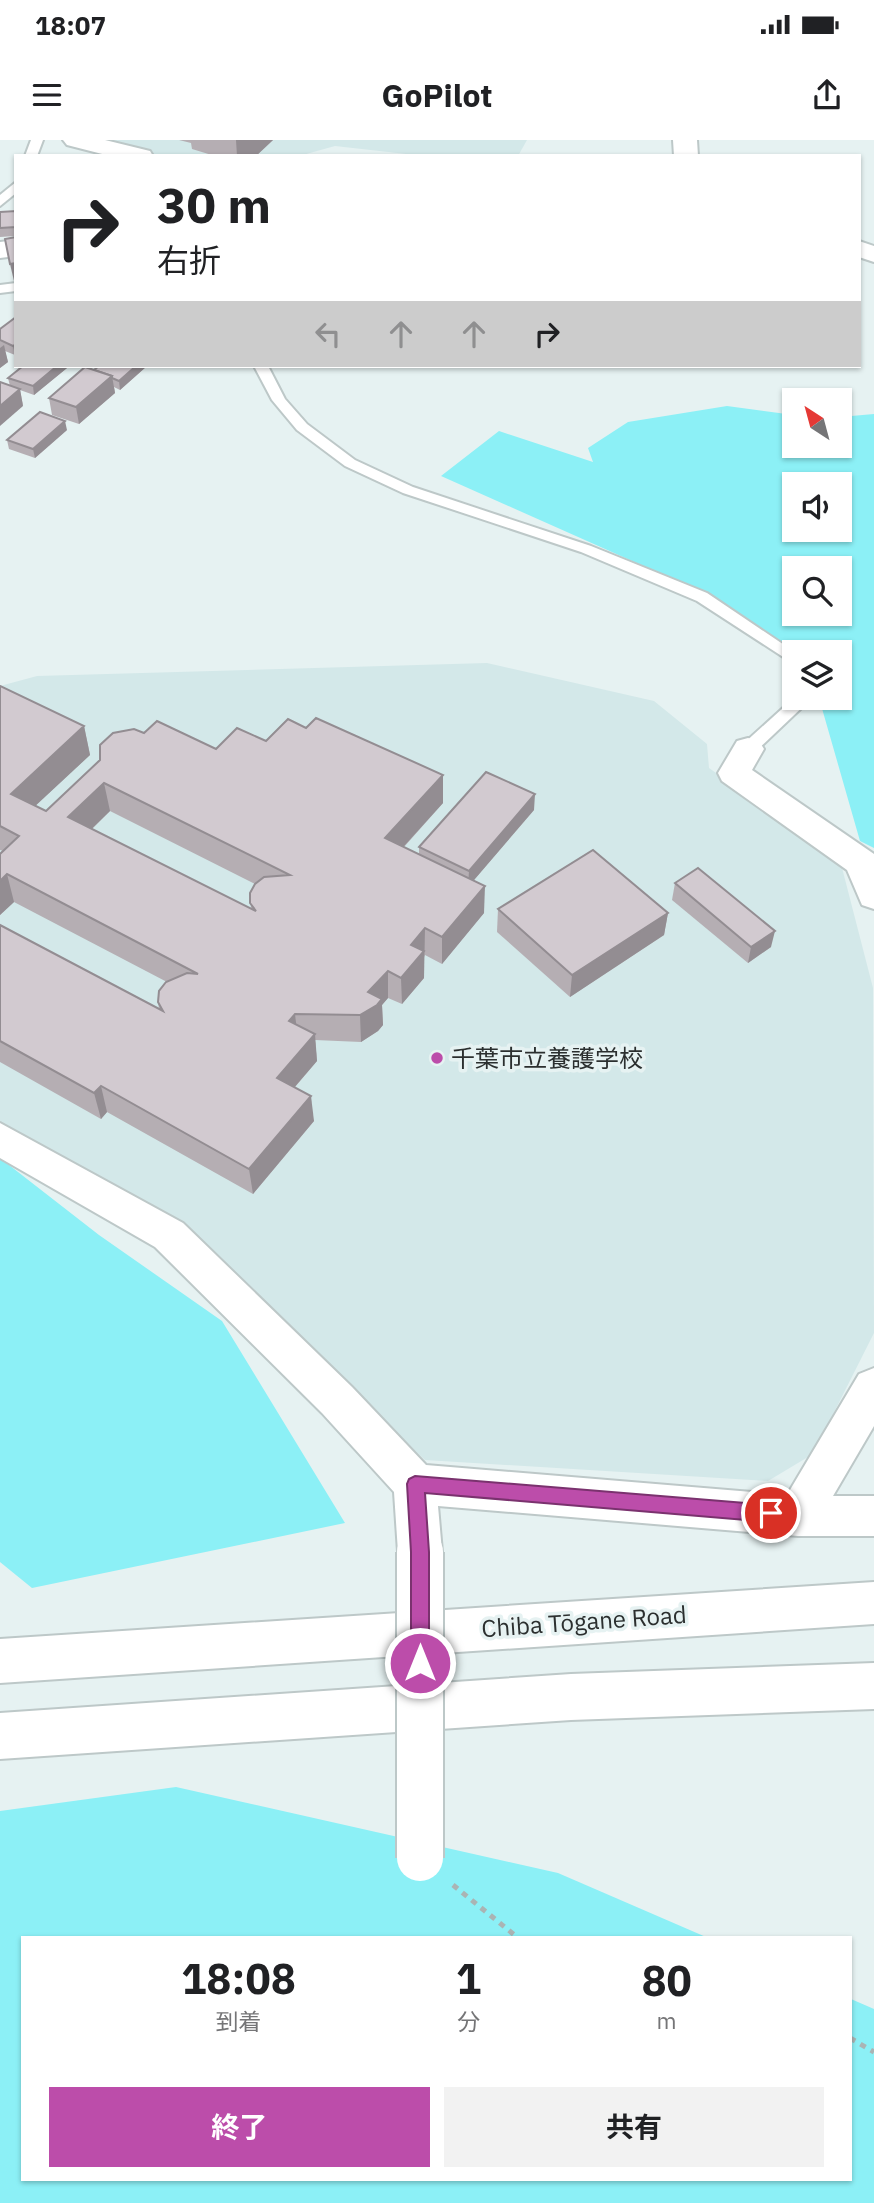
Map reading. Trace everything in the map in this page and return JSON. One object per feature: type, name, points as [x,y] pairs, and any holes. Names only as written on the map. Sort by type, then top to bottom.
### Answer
[{"type":"main road","points":[[75,140],[133,154]]},
{"type":"main road","points":[[748,749],[734,774],[862,863],[874,896]]},
{"type":"main road","points":[[0,1139],[169,1235],[337,1399],[415,1484],[420,1552],[420,1858]]},
{"type":"main road","points":[[798,1516],[874,1387]]},
{"type":"main road","points":[[415,1484],[798,1516],[874,1516]]},
{"type":"main road","name":"Chiba Tōgane Road","points":[[0,1661],[874,1603]]},
{"type":"main road","points":[[0,1736],[571,1697],[874,1686]]},
{"type":"lane","points":[[0,202],[14,188]]},
{"type":"lane","points":[[262,368],[279,400],[302,427],[350,463],[408,490],[586,548],[702,597],[782,651]]},
{"type":"lane","points":[[748,749],[791,710]]},
{"type":"path","points":[[420,1858],[516,1936]]},
{"type":"path","points":[[852,2039],[874,2052]]},
{"type":"shaded area","points":[[95,140],[527,140],[519,154],[406,154],[335,146],[306,154],[149,154]]},
{"type":"shaded area","points":[[727,406],[782,413],[782,458],[852,458],[852,416],[874,414],[874,848],[860,841],[822,710],[852,710],[852,640],[782,640],[782,644],[713,597],[441,476],[499,431],[593,462],[588,448],[628,422]]},
{"type":"shaded area","name":"千葉市立養護学校","points":[[487,663],[654,701],[707,744],[709,768],[840,860],[873,988],[874,1333],[813,1454],[768,1481],[425,1460],[172,1226],[0,1128],[0,686],[37,676]]},
{"type":"shaded area","points":[[0,1158],[99,1235],[222,1321],[345,1523],[32,1588],[0,1562]]},
{"type":"shaded area","points":[[176,1787],[558,1873],[704,1936],[21,1936],[21,2181],[852,2181],[852,1999],[874,2009],[874,2203],[0,2203],[0,1811]]},
{"type":"building","points":[[14,211],[14,227],[0,228],[0,212]]},
{"type":"building","points":[[14,237],[14,263],[10,264],[5,239]]},
{"type":"building","points":[[14,318],[14,345],[0,340],[0,329]]},
{"type":"building","points":[[20,368],[55,368],[33,386],[8,378]]},
{"type":"building","points":[[84,368],[112,376],[76,407],[49,398]]},
{"type":"building","points":[[96,368],[134,368],[119,381],[94,370]]},
{"type":"building","points":[[0,382],[20,389],[0,406]]},
{"type":"building","points":[[40,412],[65,421],[33,449],[7,440]]},
{"type":"building","points":[[0,686],[84,726],[11,794],[46,811],[100,760],[100,745],[113,733],[134,729],[144,733],[157,721],[216,749],[237,728],[266,741],[288,719],[306,728],[316,718],[443,775],[385,838],[485,886],[442,937],[425,928],[411,945],[424,951],[401,978],[388,971],[368,992],[382,999],[377,1005],[360,1015],[295,1014],[289,1021],[315,1034],[277,1078],[311,1096],[249,1169],[101,1086],[94,1093],[0,1041],[0,925],[163,1011],[158,1002],[159,991],[166,982],[187,973],[198,974],[7,874],[0,881],[0,854],[19,836],[0,826]],"holes":[[[104,783],[290,875],[264,877],[255,884],[250,893],[250,903],[256,911],[68,817]]]},
{"type":"building","points":[[486,772],[535,794],[469,871],[419,847]]},
{"type":"building","points":[[593,850],[668,913],[572,975],[498,909]]},
{"type":"building","points":[[698,868],[775,931],[751,947],[675,883]]},
{"type":"place","name":"千葉市立養護学校","points":[[437,1058]]},
{"type":"route","points":[[420,1663],[420,1552],[415,1484],[771,1513]]}]
